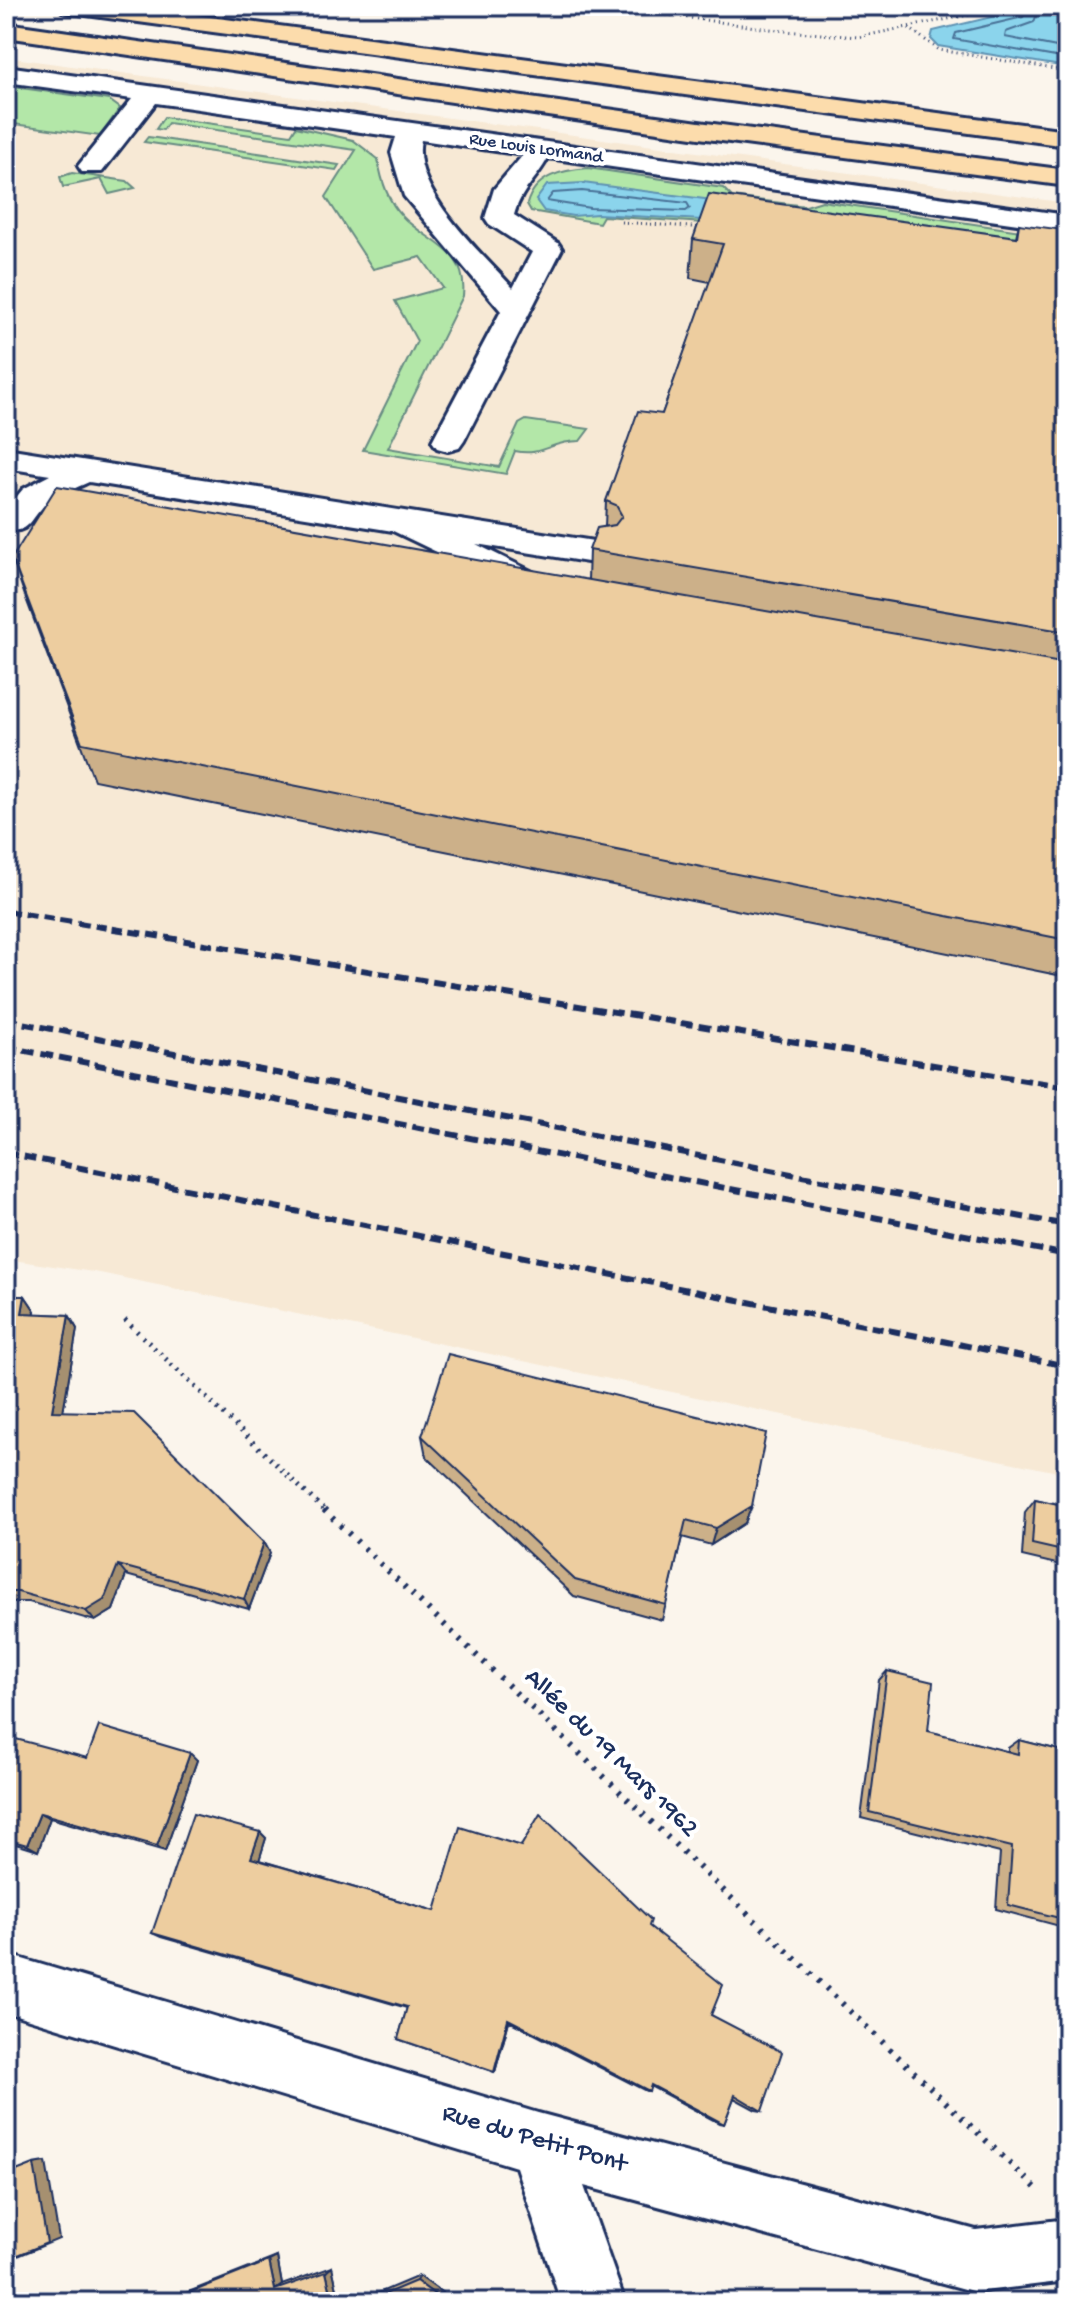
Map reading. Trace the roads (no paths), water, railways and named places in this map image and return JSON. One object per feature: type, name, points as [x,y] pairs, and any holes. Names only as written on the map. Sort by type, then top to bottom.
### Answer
[{"type":"main road","points":[[71,6],[1067,138]]},
{"type":"main road","points":[[259,6],[838,93],[886,112]]},
{"type":"main road","points":[[6,30],[714,132],[1067,178]]},
{"type":"street","name":"Rue Louis Lormand","points":[[6,74],[1067,223]]},
{"type":"street","points":[[92,166],[150,94]]},
{"type":"street","points":[[410,132],[405,153],[418,196],[516,310]]},
{"type":"street","points":[[448,441],[548,249],[499,218],[508,189],[527,171],[539,150]]},
{"type":"street","points":[[6,458],[600,553]]},
{"type":"street","points":[[6,516],[15,521],[35,496],[84,471]]},
{"type":"street","points":[[403,522],[558,598],[574,601]]},
{"type":"street","name":"Rue du Petit Pont","points":[[6,1983],[538,2143],[976,2261],[1067,2250]]},
{"type":"street","points":[[538,2143],[593,2302]]},
{"type":"water","points":[[1037,6],[1067,6],[1067,67],[938,46],[931,39],[933,31]]},
{"type":"water","points":[[583,183],[818,214],[702,220],[597,214],[573,216],[544,211],[536,200],[547,185]]},
{"type":"railway","points":[[6,911],[1067,1087]]},
{"type":"railway","points":[[6,1020],[873,1190],[1067,1225]]},
{"type":"railway","points":[[6,1047],[1067,1255]]},
{"type":"railway","points":[[6,1153],[1067,1366]]}]
